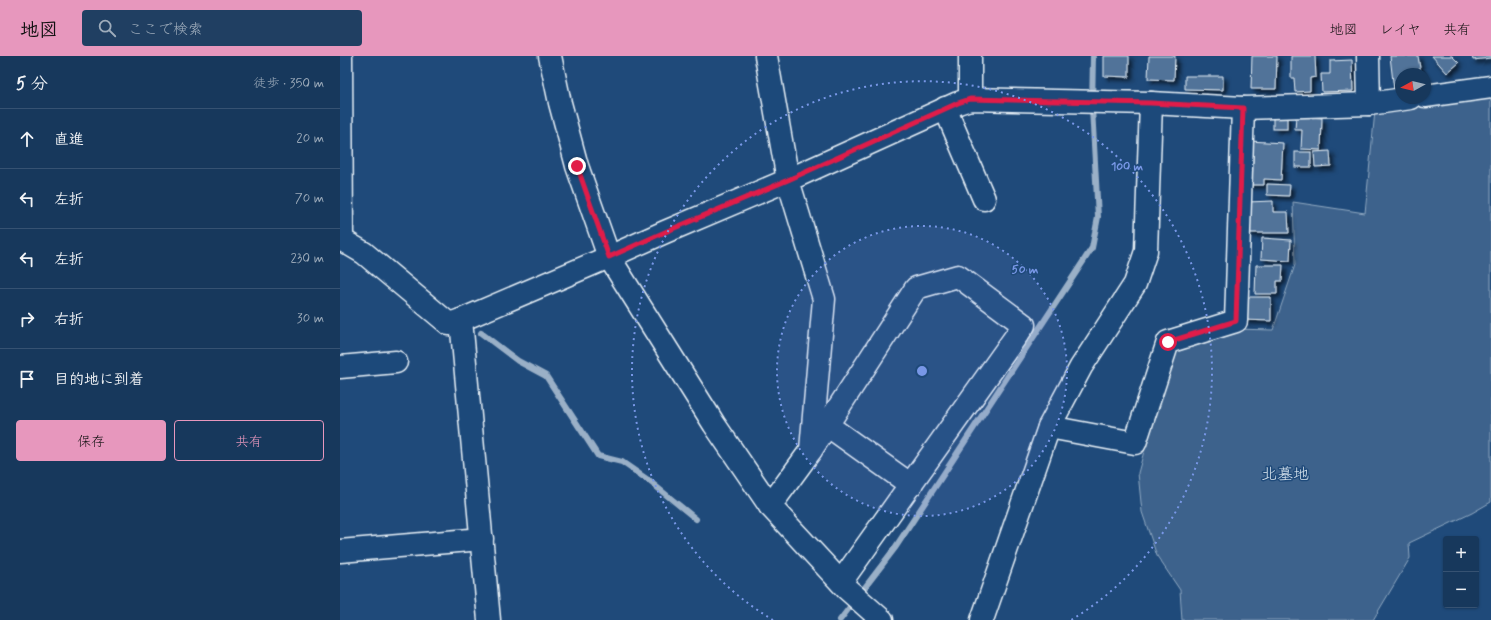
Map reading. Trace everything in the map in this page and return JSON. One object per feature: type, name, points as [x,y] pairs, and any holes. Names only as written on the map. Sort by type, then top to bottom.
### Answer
[{"type":"street","points":[[341,56],[341,240],[364,253],[449,324],[788,180],[945,108],[970,99],[1151,103],[1243,108],[1368,104],[1395,100]]},
{"type":"street","points":[[550,56],[560,103],[577,166],[609,257],[714,424],[770,506],[844,586],[878,617]]},
{"type":"street","points":[[766,56],[788,180],[824,298],[811,450]]},
{"type":"street","points":[[970,56],[970,99]]},
{"type":"street","points":[[1368,56],[1368,104]]},
{"type":"street","points":[[1431,95],[1491,87]]},
{"type":"street","points":[[982,620],[1049,427],[1081,367],[1135,284],[1146,250],[1151,103]]},
{"type":"street","points":[[945,108],[984,199]]},
{"type":"street","points":[[1049,427],[1135,443],[1168,342],[1236,321],[1243,108]]},
{"type":"street","points":[[770,506],[811,450],[916,288],[958,276],[1024,325],[911,485],[844,586]]},
{"type":"street","points":[[461,320],[489,620]]},
{"type":"street","points":[[340,367],[396,362]]},
{"type":"street","points":[[827,425],[911,485]]},
{"type":"street","points":[[340,551],[482,539]]},
{"type":"green space","name":"北墓地","points":[[1491,95],[1491,502],[1472,513],[1409,543],[1410,558],[1373,620],[1182,620],[1180,590],[1157,556],[1142,512],[1138,473],[1165,375],[1177,348],[1234,329],[1273,330],[1295,265],[1293,202],[1365,213],[1375,111]]},
{"type":"building","points":[[1104,56],[1129,56],[1129,77],[1104,76]]},
{"type":"building","points":[[1149,56],[1175,56],[1174,80],[1148,79]]},
{"type":"building","points":[[1252,56],[1277,56],[1276,89],[1251,89]]},
{"type":"building","points":[[1291,56],[1315,56],[1316,77],[1310,78],[1310,91],[1295,92],[1294,78],[1291,78]]},
{"type":"building","points":[[1390,56],[1418,56],[1420,68],[1395,68],[1394,90]]},
{"type":"building","points":[[1432,56],[1452,56],[1459,63],[1447,73]]},
{"type":"building","points":[[1472,56],[1491,56],[1491,58],[1473,60]]},
{"type":"building","points":[[1352,60],[1353,91],[1322,92],[1321,74],[1330,74],[1330,61]]},
{"type":"building","points":[[1185,76],[1223,76],[1223,90],[1185,89]]},
{"type":"building","points":[[1273,115],[1287,115],[1287,129],[1273,129]]},
{"type":"building","points":[[1296,116],[1322,118],[1321,150],[1301,149],[1302,130],[1295,130]]},
{"type":"building","points":[[1250,141],[1283,143],[1281,180],[1264,179],[1264,185],[1248,185]]},
{"type":"building","points":[[1330,151],[1331,166],[1315,167],[1314,152]]},
{"type":"building","points":[[1295,152],[1311,152],[1311,167],[1295,167]]},
{"type":"building","points":[[1267,184],[1290,185],[1289,196],[1267,195]]},
{"type":"building","points":[[1273,201],[1273,212],[1288,212],[1289,233],[1248,233],[1247,202]]},
{"type":"building","points":[[1262,238],[1291,240],[1290,261],[1261,259]]},
{"type":"building","points":[[1256,265],[1283,265],[1282,281],[1277,281],[1277,294],[1255,294]]},
{"type":"building","points":[[1244,297],[1271,297],[1271,321],[1243,320]]},
{"type":"waterway","points":[[840,620],[895,548],[1092,248],[1098,217],[1092,108],[1093,56]]},
{"type":"waterway","points":[[481,333],[518,361],[546,376],[598,456],[622,462],[648,480],[696,519]]},
{"type":"route","points":[[577,166],[609,257],[788,180],[958,103],[970,99],[1151,103],[1243,108],[1236,321],[1168,342]]}]
